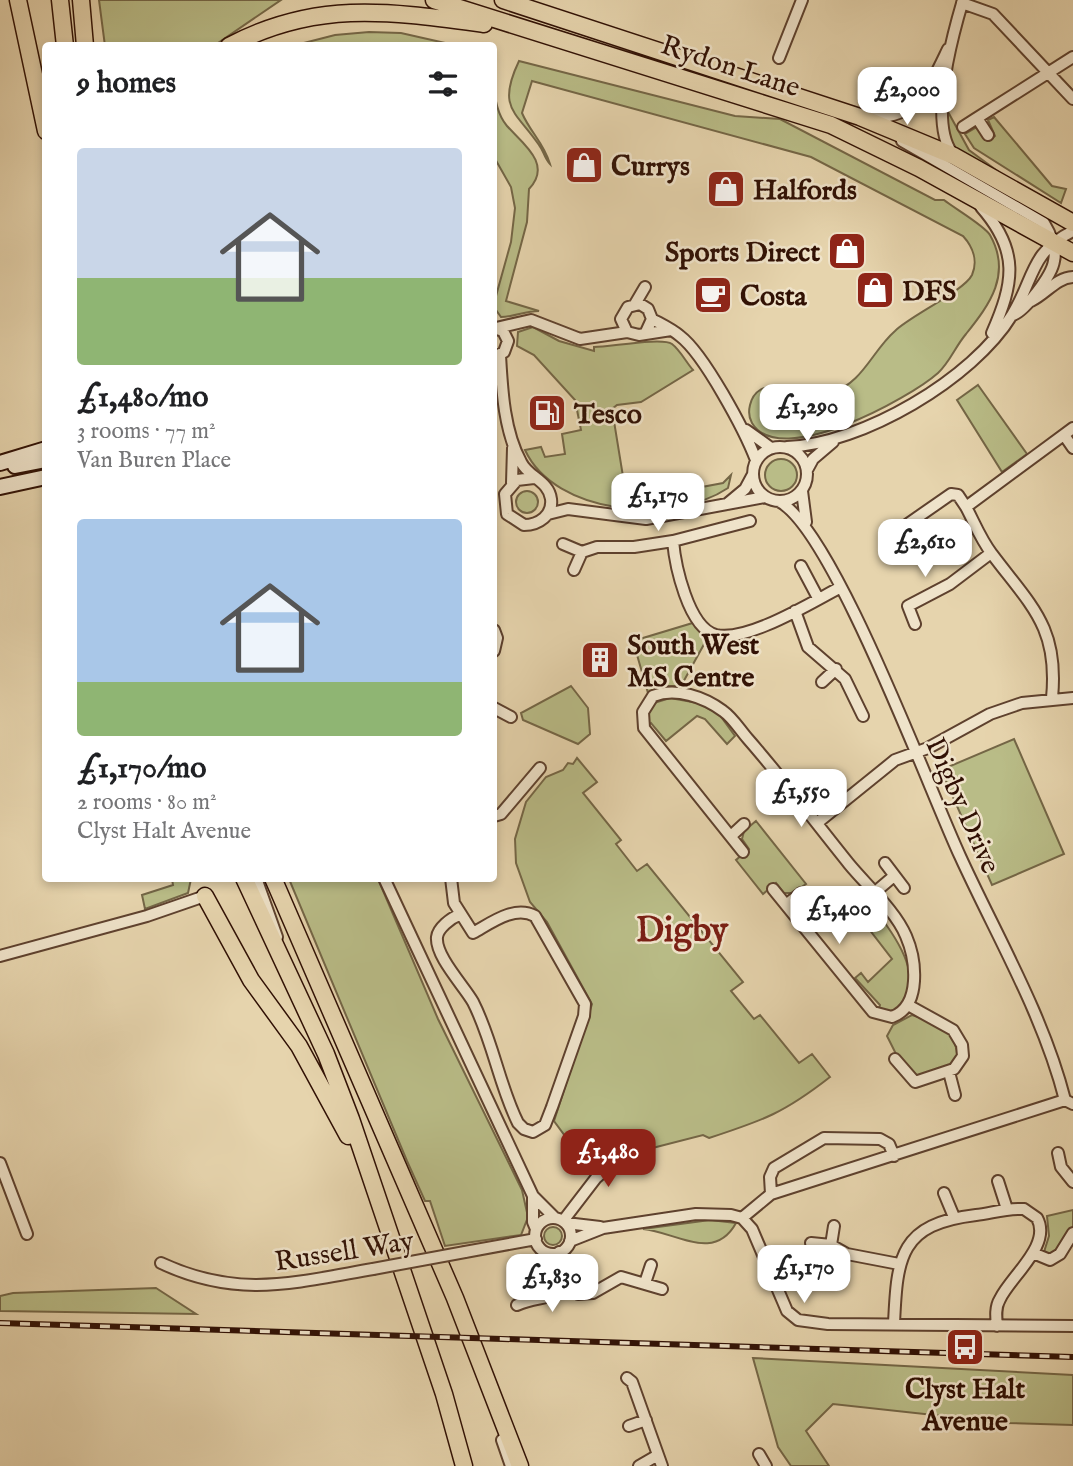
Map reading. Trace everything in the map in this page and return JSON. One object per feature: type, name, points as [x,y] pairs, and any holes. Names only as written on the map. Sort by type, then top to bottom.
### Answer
[{"type":"main road","points":[[18,0],[42,112]]},
{"type":"main road","points":[[60,0],[65,42]]},
{"type":"main road","points":[[81,0],[85,42]]},
{"type":"main road","points":[[292,13],[307,0]]},
{"type":"main road","name":"Rydon Lane","points":[[433,0],[709,84],[831,125],[1073,253]]},
{"type":"main road","name":"Rydon Lane","points":[[502,0],[860,117],[954,156],[1073,223]]},
{"type":"main road","points":[[235,42],[265,23],[292,13],[345,7],[384,9],[524,29]]},
{"type":"main road","points":[[246,882],[326,1054],[444,1394],[464,1466]]},
{"type":"main road","points":[[275,882],[475,1348],[520,1466]]},
{"type":"main road","points":[[205,896],[251,980],[299,1046],[368,1172]]},
{"type":"street","points":[[779,58],[802,0]]},
{"type":"street","points":[[954,156],[946,145],[941,125],[952,42],[962,2],[993,14],[1073,99]]},
{"type":"street","points":[[860,117],[888,118],[915,104],[930,86],[952,42]]},
{"type":"street","points":[[963,127],[1073,57]]},
{"type":"street","points":[[860,117],[1044,223],[1051,242],[1053,265],[1030,301]]},
{"type":"street","points":[[978,118],[988,135]]},
{"type":"street","points":[[974,199],[996,224],[1011,267],[1007,299],[985,348]]},
{"type":"street","points":[[1012,315],[1029,274],[1051,242],[1073,231]]},
{"type":"street","points":[[752,476],[757,490],[765,497],[780,502],[795,497],[802,491],[813,459],[836,440],[901,411],[985,348],[1012,315],[1043,295],[1057,281],[1073,276]]},
{"type":"street","points":[[605,336],[621,319],[624,310],[640,305],[652,319],[671,330],[690,347],[744,428],[756,460],[745,489],[727,505]]},
{"type":"street","points":[[621,319],[627,332]]},
{"type":"street","points":[[646,332],[652,319]]},
{"type":"street","points":[[497,327],[519,321],[543,323],[564,336],[580,339],[627,332],[639,335],[671,330]]},
{"type":"street","points":[[507,514],[503,501],[510,485],[513,446],[497,356],[507,347],[506,336],[519,321]]},
{"type":"street","points":[[497,329],[506,336]]},
{"type":"street","points":[[497,373],[502,383]]},
{"type":"street","points":[[744,428],[771,448]]},
{"type":"street","points":[[966,507],[1068,432],[1073,448]]},
{"type":"street","points":[[756,460],[771,448],[836,440]]},
{"type":"street","points":[[513,446],[526,472],[548,489],[552,497],[587,510]]},
{"type":"street","points":[[787,447],[797,453],[807,470]]},
{"type":"street","points":[[0,463],[42,450]]},
{"type":"street","points":[[0,470],[42,461]]},
{"type":"street","points":[[0,487],[42,478]]},
{"type":"street","points":[[497,493],[523,478],[534,478]]},
{"type":"street","points":[[548,489],[551,499],[548,514]]},
{"type":"street","name":"Digby Drive","points":[[802,491],[802,508],[807,527]]},
{"type":"street","points":[[905,526],[951,494],[958,495],[991,553],[1022,590],[1044,624],[1054,676],[1052,698]]},
{"type":"street","points":[[497,510],[524,525],[537,523],[548,514],[568,509],[646,519],[765,497]]},
{"type":"street","name":"Digby Drive","points":[[780,502],[790,508],[807,527],[841,587],[1044,1038],[1069,1102]]},
{"type":"street","points":[[563,544],[582,552],[597,547],[634,547],[673,541],[750,521]]},
{"type":"street","points":[[673,541],[675,564],[683,590],[707,630],[714,634],[735,634],[795,611],[841,587]]},
{"type":"street","points":[[574,570],[582,552]]},
{"type":"street","points":[[915,624],[908,606],[950,584],[975,562],[991,553]]},
{"type":"street","points":[[801,566],[818,598]]},
{"type":"street","points":[[795,611],[808,647],[836,669],[849,685],[863,716]]},
{"type":"street","points":[[822,682],[836,669]]},
{"type":"street","points":[[743,852],[644,728],[643,712],[653,696],[673,692],[692,696],[721,709],[817,823],[905,933],[914,978],[908,1004],[892,1017],[873,1012],[774,888]]},
{"type":"street","points":[[817,823],[895,760],[990,714],[1022,703],[1073,698]]},
{"type":"street","points":[[497,710],[510,717]]},
{"type":"street","points":[[497,815],[540,768]]},
{"type":"street","points":[[731,836],[744,824]]},
{"type":"street","points":[[885,863],[904,888]]},
{"type":"street","points":[[874,893],[894,876]]},
{"type":"street","points":[[258,882],[275,924],[281,957]]},
{"type":"street","points":[[386,882],[533,1196],[561,1221],[570,1232],[570,1241]]},
{"type":"street","points":[[451,882],[451,893],[459,915],[473,933],[505,916],[526,912],[535,916],[584,999],[584,1016],[552,1108],[545,1125],[533,1132],[518,1123],[499,1064],[473,1001],[440,951],[437,938],[440,930],[459,915]]},
{"type":"street","points":[[786,905],[801,893]]},
{"type":"street","points":[[0,956],[147,916],[205,896]]},
{"type":"street","points":[[895,1059],[915,1082],[954,1069],[963,1056],[958,1036],[908,1004]]},
{"type":"street","points":[[948,1072],[955,1095]]},
{"type":"street","points":[[743,1218],[772,1194],[1069,1102]]},
{"type":"street","points":[[772,1194],[770,1177],[774,1168],[824,1138],[880,1139],[889,1144],[894,1156]]},
{"type":"street","points":[[1058,1153],[1058,1161],[1073,1182]]},
{"type":"street","points":[[561,1221],[614,1162]]},
{"type":"street","points":[[0,1163],[27,1234]]},
{"type":"street","points":[[591,1163],[601,1174]]},
{"type":"street","points":[[998,1181],[1007,1209]]},
{"type":"street","points":[[944,1193],[954,1217]]},
{"type":"street","points":[[533,1196],[533,1222],[545,1252],[559,1252],[570,1241],[603,1228],[696,1214],[731,1214],[743,1218],[752,1229],[787,1311],[797,1320],[818,1323],[1073,1326]]},
{"type":"street","points":[[894,1324],[899,1264],[921,1232],[935,1223],[954,1217],[1024,1209],[1037,1218],[1041,1232],[1033,1253],[998,1301],[996,1326]]},
{"type":"street","points":[[536,1234],[542,1222],[561,1221],[603,1228]]},
{"type":"street","points":[[831,1245],[834,1226]]},
{"type":"street","points":[[1033,1253],[1050,1260],[1057,1257],[1073,1233]]},
{"type":"street","name":"Russell Way","points":[[161,1263],[185,1274],[239,1286],[279,1285],[465,1252],[536,1234]]},
{"type":"street","points":[[811,1242],[831,1245],[847,1254],[899,1264]]},
{"type":"street","points":[[559,1252],[569,1287],[578,1294],[601,1290],[621,1277],[662,1289]]},
{"type":"street","points":[[645,1283],[651,1265]]},
{"type":"street","points":[[517,1305],[529,1300],[545,1300],[569,1287]]},
{"type":"street","points":[[475,1348],[474,1368],[512,1466]]},
{"type":"street","points":[[627,1378],[632,1381],[660,1461],[639,1466]]},
{"type":"street","points":[[629,1426],[646,1420]]},
{"type":"street","points":[[759,1454],[765,1466]]},
{"type":"green space","points":[[99,0],[281,0],[219,42],[104,42]]},
{"type":"green space","points":[[401,33],[441,42],[308,42],[335,35]]},
{"type":"green space","points":[[519,61],[735,116],[780,119],[935,200],[944,200],[990,235],[999,263],[998,276],[990,300],[942,369],[901,398],[845,425],[816,434],[789,439],[767,435],[752,423],[749,414],[754,396],[760,390],[775,387],[822,395],[851,382],[895,331],[959,288],[972,275],[974,254],[967,240],[811,157],[532,81],[522,113],[544,150],[550,164],[541,147],[517,117],[509,100],[512,77]]},
{"type":"green space","points":[[497,106],[507,126],[533,154],[538,171],[536,180],[529,189],[527,222],[506,301],[539,311],[501,317],[497,311],[497,292],[511,242],[515,208],[511,187],[497,162]]},
{"type":"green space","points":[[947,110],[969,150],[1011,181],[953,146],[946,132]]},
{"type":"green space","points":[[994,117],[1052,186],[1066,189],[1061,203],[974,148],[965,134],[977,127],[985,140],[989,141],[995,136],[988,120]]},
{"type":"green space","points":[[533,327],[559,341],[594,351],[594,347],[635,343],[672,344],[693,370],[641,402],[617,405],[612,409],[627,501],[723,483],[731,475],[728,488],[705,500],[677,507],[617,507],[588,500],[562,489],[540,472],[525,450],[541,447],[545,457],[565,454],[562,434],[581,430],[575,400],[534,355],[517,346],[518,332]]},
{"type":"green space","points":[[978,385],[1027,454],[1002,472],[957,400]]},
{"type":"green space","points":[[781,459],[792,464],[797,475],[792,486],[781,491],[770,486],[765,475],[770,464]]},
{"type":"green space","points":[[527,491],[535,494],[538,502],[535,510],[527,513],[519,510],[516,502],[519,494]]},
{"type":"green space","points":[[696,622],[708,637],[681,686],[661,686],[648,693],[633,641]]},
{"type":"green space","points":[[571,686],[588,708],[590,734],[578,744],[523,720],[521,713]]},
{"type":"green space","points":[[670,698],[698,703],[719,714],[735,736],[727,744],[705,719],[697,716],[666,741],[651,723],[648,725],[647,716],[654,703]]},
{"type":"green space","points":[[1014,739],[1064,854],[992,885],[941,770]]},
{"type":"green space","points":[[577,758],[597,782],[583,793],[621,840],[616,844],[637,871],[647,864],[743,982],[731,991],[754,1019],[760,1015],[799,1063],[812,1054],[830,1077],[773,1114],[728,1132],[709,1138],[703,1135],[633,1153],[619,1160],[615,1156],[604,1164],[594,1156],[585,1163],[554,1121],[592,1004],[547,922],[530,902],[516,863],[515,839],[526,802],[546,777],[563,770],[568,763],[573,764]]},
{"type":"green space","points":[[756,821],[806,884],[792,893],[784,893],[776,883],[763,894],[736,860],[749,849],[742,839],[744,831]]},
{"type":"green space","points":[[172,882],[190,882],[188,893],[145,909],[142,895],[173,885]]},
{"type":"green space","points":[[290,882],[379,882],[438,1019],[522,1190],[528,1217],[521,1235],[445,1246],[430,1201],[425,1201]]},
{"type":"green space","points":[[868,916],[875,924],[882,919],[897,941],[908,966],[908,990],[903,1002],[893,1012],[879,1008],[880,1005],[855,978],[861,973],[868,982],[892,959],[862,920]]},
{"type":"green space","points":[[912,1015],[946,1030],[955,1043],[957,1063],[915,1079],[899,1060],[887,1036],[893,1025]]},
{"type":"green space","points":[[1073,1210],[1073,1230],[1053,1256],[1044,1252],[1049,1236],[1047,1216]]},
{"type":"green space","points":[[710,1220],[736,1223],[727,1235],[706,1243],[643,1229]]},
{"type":"green space","points":[[553,1227],[559,1230],[562,1236],[559,1242],[553,1245],[547,1242],[544,1236],[547,1230]]},
{"type":"green space","points":[[156,1288],[196,1314],[0,1311],[0,1296],[13,1293]]},
{"type":"green space","points":[[753,1358],[1073,1375],[1073,1425],[1007,1423],[833,1404],[806,1431],[829,1466],[791,1466],[778,1447]]},
{"type":"railway","points":[[0,1323],[1073,1357]]},
{"type":"place","name":"Currys","points":[[584,165]]},
{"type":"place","name":"Halfords","points":[[726,189]]},
{"type":"place","name":"Sports Direct","points":[[847,251]]},
{"type":"place","name":"DFS","points":[[875,290]]},
{"type":"place","name":"Costa","points":[[713,295]]},
{"type":"place","name":"Tesco","points":[[547,413]]},
{"type":"place","name":"South West MS Centre","points":[[600,660]]},
{"type":"place","name":"Clyst Halt Avenue","points":[[965,1347]]},
{"type":"district","name":"Digby","points":[[682,929]]}]
